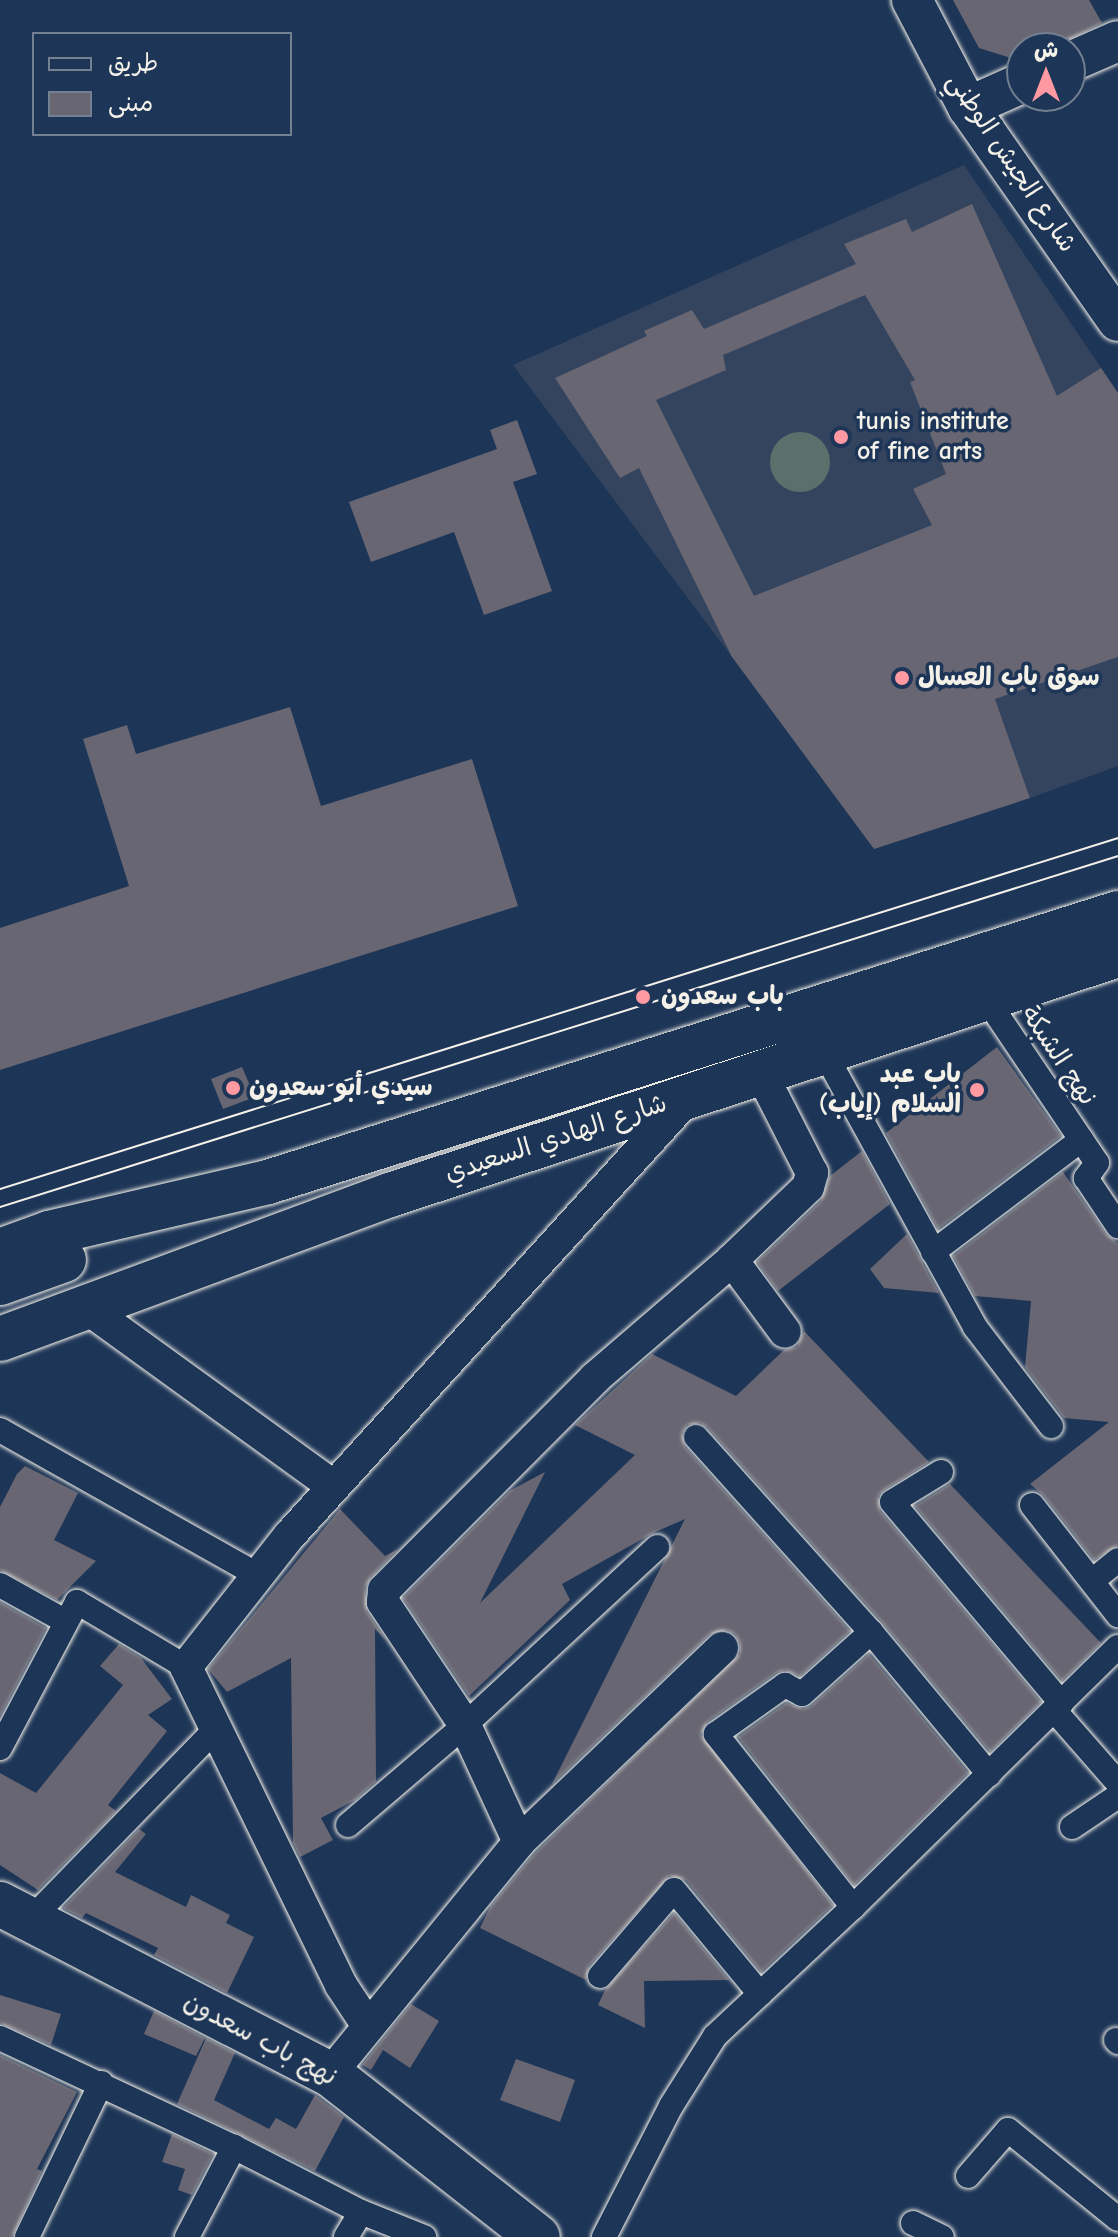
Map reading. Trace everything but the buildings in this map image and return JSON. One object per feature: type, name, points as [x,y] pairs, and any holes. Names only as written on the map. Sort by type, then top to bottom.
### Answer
[{"type":"main road","name":"شارع الهادي السعيدي","points":[[0,1251],[49,1233],[268,1182],[1118,913]]},
{"type":"main road","name":"شارع الهادي السعيدي","points":[[0,1339],[390,1195],[1118,955]]},
{"type":"main road","points":[[0,1283],[268,1182]]},
{"type":"main road","points":[[0,1315],[207,1243],[390,1195]]},
{"type":"main road","name":"نهج باب سعدون","points":[[15,1911],[330,2074],[538,2237]]},
{"type":"street","name":"شارع الجيش الوطني","points":[[912,0],[968,107],[1118,321]]},
{"type":"street","points":[[1086,55],[1118,41]]},
{"type":"street","points":[[968,107],[1006,90]]},
{"type":"street","name":"نهج الشبكة","points":[[985,997],[1097,1163],[1086,1178],[1118,1226]]},
{"type":"street","points":[[824,1052],[975,1327],[1051,1426]]},
{"type":"street","points":[[519,1842],[465,1725],[383,1602],[384,1590],[595,1378],[732,1260],[808,1187],[812,1173],[760,1071]]},
{"type":"street","points":[[186,1667],[256,1574],[333,1486],[690,1095]]},
{"type":"street","points":[[933,1252],[1081,1140]]},
{"type":"street","points":[[732,1260],[785,1332]]},
{"type":"street","points":[[87,1308],[333,1486]]},
{"type":"street","points":[[0,1430],[256,1574]]},
{"type":"street","points":[[696,1437],[871,1632],[989,1774]]},
{"type":"street","points":[[941,1472],[892,1502],[1118,1783]]},
{"type":"street","points":[[1032,1505],[1118,1615]]},
{"type":"street","points":[[348,1825],[465,1725],[657,1547]]},
{"type":"street","points":[[1092,1581],[1118,1560]]},
{"type":"street","points":[[0,1585],[65,1621]]},
{"type":"street","points":[[0,1748],[77,1602],[186,1667],[218,1727],[341,1985],[368,2026]]},
{"type":"street","points":[[853,1907],[716,1734],[785,1685],[802,1694],[871,1632]]},
{"type":"street","points":[[604,2237],[671,2106],[715,2036],[853,1907],[1118,1647]]},
{"type":"street","points":[[330,2074],[519,1842],[722,1648]]},
{"type":"street","points":[[15,1911],[218,1727]]},
{"type":"street","points":[[1072,1827],[1118,1796]]},
{"type":"street","points":[[600,1976],[674,1890],[760,1994]]},
{"type":"street","points":[[0,2038],[234,2147],[361,2212],[424,2237]]},
{"type":"street","points":[[27,2237],[101,2083]]},
{"type":"street","points":[[968,2176],[1008,2130],[1118,2219]]},
{"type":"street","points":[[187,2237],[234,2147]]},
{"type":"street","points":[[346,2237],[361,2212]]},
{"type":"street","points":[[913,2223],[942,2237]]},
{"type":"shaded area","name":"tunis institute of fine arts","points":[[964,165],[1118,393],[1118,539],[732,657],[513,365]]},
{"type":"shaded area","name":"سوق باب العسال","points":[[1118,657],[1118,766],[1030,798],[995,699]]},
{"type":"green space","points":[[800,432],[821,441],[830,462],[821,483],[800,492],[779,483],[770,462],[779,441]]},
{"type":"tram line","points":[[0,1189],[1118,838]]},
{"type":"tram line","points":[[0,1207],[1118,856]]},
{"type":"place","name":"tunis institute of fine arts","points":[[841,437]]},
{"type":"place","name":"سوق باب العسال","points":[[902,678]]},
{"type":"place","name":"باب سعدون","points":[[643,997]]},
{"type":"place","name":"سيدي أبو سعدون","points":[[233,1088]]},
{"type":"place","name":"باب عبد السلام (إياب)","points":[[977,1090]]}]
